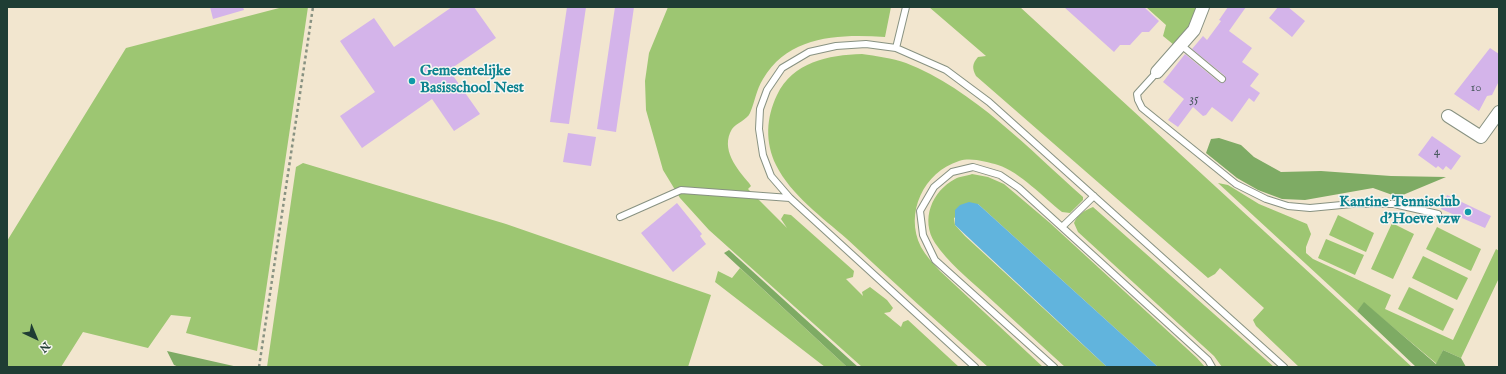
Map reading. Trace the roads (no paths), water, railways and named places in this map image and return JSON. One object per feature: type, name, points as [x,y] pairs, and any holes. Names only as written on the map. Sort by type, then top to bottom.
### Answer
[{"type":"street","points":[[1157,72],[1194,30],[1203,7]]},
{"type":"street","points":[[1448,116],[1481,137],[1499,112]]},
{"type":"lane","points":[[896,48],[906,7]]},
{"type":"lane","points":[[975,367],[790,198],[771,176],[763,155],[760,129],[760,109],[764,96],[782,68],[809,52],[836,46],[866,44],[896,48],[946,70],[989,102],[1284,367]]},
{"type":"lane","points":[[1181,45],[1222,79]]},
{"type":"lane","points":[[1157,72],[1138,94],[1138,100],[1142,108],[1236,184],[1266,200],[1288,206],[1310,208],[1352,204],[1394,204],[1438,214]]},
{"type":"lane","points":[[1054,367],[935,260],[923,235],[920,211],[934,187],[952,172],[973,167],[1000,176],[1019,188],[1208,360],[1212,367]]},
{"type":"lane","points":[[620,217],[681,190],[790,198]]},
{"type":"lane","points":[[1062,227],[1094,196]]},
{"type":"water","points":[[969,202],[978,204],[1158,367],[1107,367],[955,225],[955,210],[960,205]]},
{"type":"place","name":"Gemeentelijke Basisschool Nest","points":[[412,81]]},
{"type":"place","name":"Kantine Tennisclub d'Hoeve vzw","points":[[1468,212]]}]
